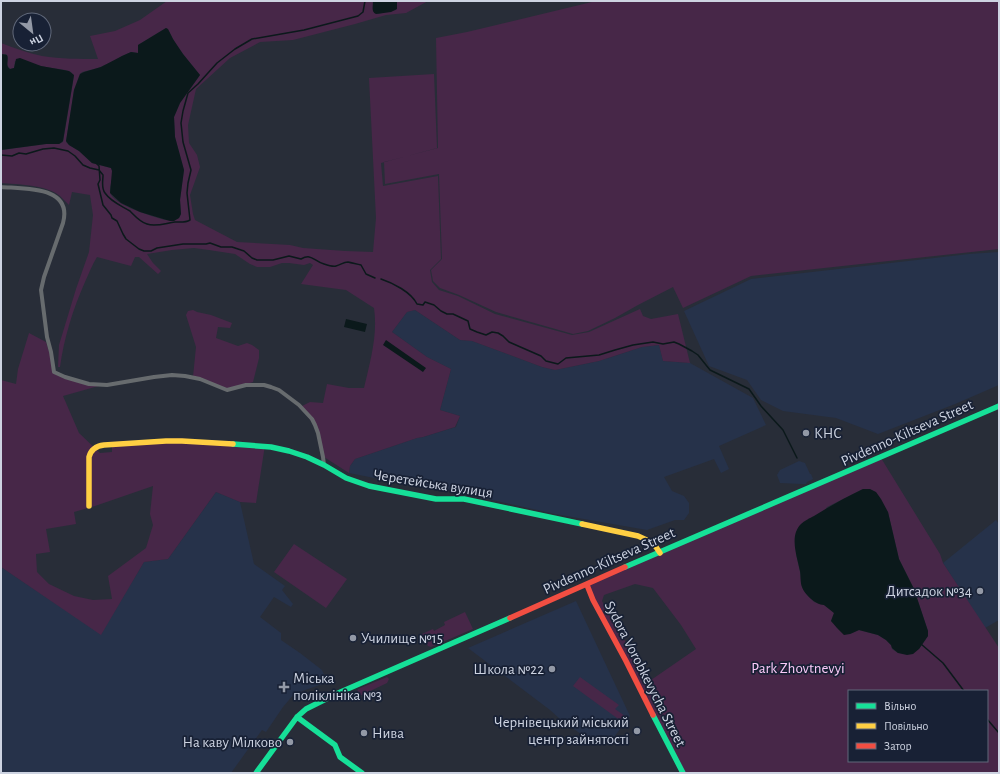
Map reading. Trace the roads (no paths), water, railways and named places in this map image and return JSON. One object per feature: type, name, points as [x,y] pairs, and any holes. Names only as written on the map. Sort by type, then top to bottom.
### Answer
[{"type":"street","points":[[1,187],[51,194],[60,201],[65,210],[64,223],[41,290],[54,372],[70,379],[92,384],[107,385],[172,375],[200,379],[227,390],[246,384],[271,387],[279,390],[299,405],[312,419],[318,433],[324,465]]},
{"type":"street","name":"Pivdenno-Kiltseva Street","points":[[256,773],[297,717],[306,709],[336,694],[710,530],[999,406]]},
{"type":"street","name":"Черетейська вулиця","points":[[89,506],[89,457],[91,450],[96,447],[174,441],[246,445],[290,451],[308,457],[350,480],[375,488],[436,499],[464,499],[638,536],[653,543],[660,553]]},
{"type":"street","name":"Sydora Vorobkevycha Street","points":[[587,585],[593,600],[683,773]]},
{"type":"street","points":[[297,717],[335,745],[340,757],[362,773]]},
{"type":"waterway","points":[[1,155],[12,156],[19,153],[26,154],[43,149],[54,148],[68,151],[83,165],[99,170],[103,175],[102,184],[107,196],[130,211],[142,222],[154,225],[188,221],[190,220],[187,193],[191,170],[183,142],[181,123],[188,93],[217,63],[235,49],[252,39],[304,30],[358,16],[363,12],[365,1]]},
{"type":"waterway","points":[[97,164],[99,166],[100,180],[98,184],[103,205],[112,218],[117,221],[126,239],[139,249],[151,251],[157,248],[183,244],[210,243],[221,247],[232,247],[244,251],[252,258],[257,260],[273,260],[289,256],[301,259],[310,257],[320,263],[333,266],[338,266],[348,262],[361,265],[366,274],[375,278]]},
{"type":"waterway","points":[[381,279],[406,292],[417,304],[423,305],[425,302],[434,305],[447,314],[453,314],[468,321],[470,329],[486,335],[492,332],[498,333],[509,342],[541,356],[546,361],[558,364],[566,358],[599,355],[633,345],[653,342],[663,344],[674,342],[679,344],[698,355],[710,370],[749,389],[761,406],[783,430],[797,458]]},
{"type":"waterway","points":[[921,644],[943,663],[963,690]]},
{"type":"waterway","points":[[988,720],[999,733]]},
{"type":"place","name":"КНС","points":[[806,433]]},
{"type":"place","name":"Дитсадок №34","points":[[980,591]]},
{"type":"place","name":"Училище №15","points":[[353,638]]},
{"type":"place","name":"Школа №22","points":[[552,669]]},
{"type":"place","name":"Міська поліклініка №3","points":[[284,687]]},
{"type":"place","name":"Чернівецький міський центр зайнятості","points":[[637,731]]},
{"type":"place","name":"Нива","points":[[364,733]]},
{"type":"place","name":"На каву Мілково","points":[[290,742]]},
{"type":"park label","name":"Park Zhovtnevyi","points":[[798,668]]}]
